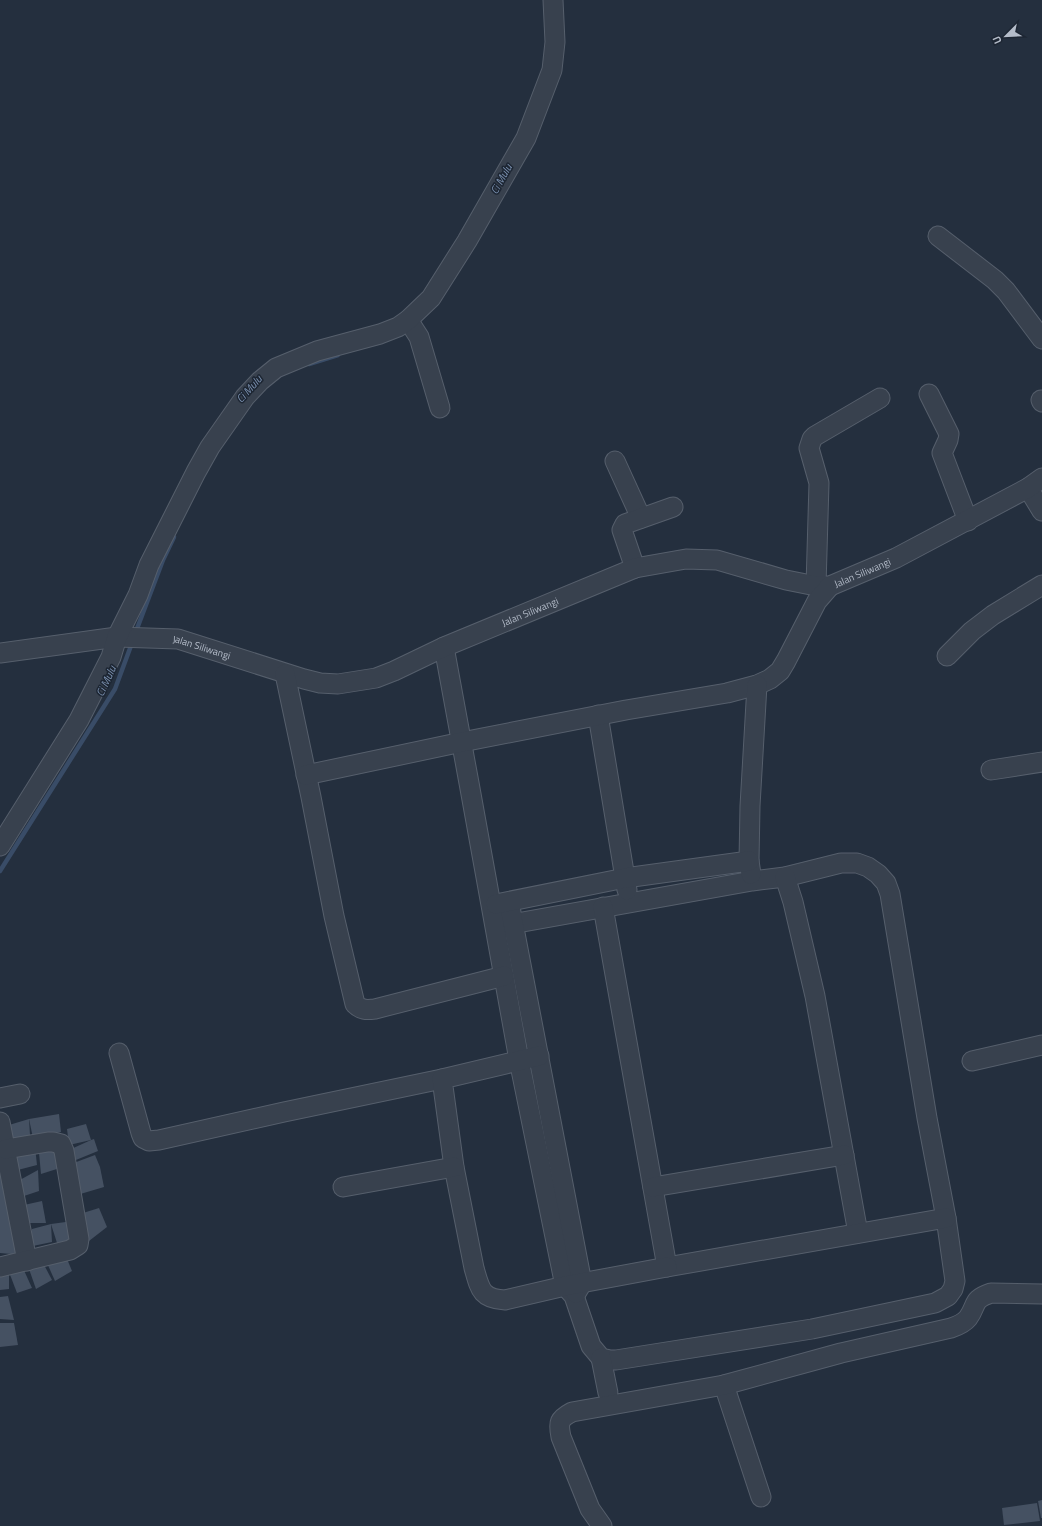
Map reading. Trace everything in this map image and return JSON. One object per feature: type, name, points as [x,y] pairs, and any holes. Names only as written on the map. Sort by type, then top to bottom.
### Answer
[{"type":"street","points":[[0,846],[79,720],[111,657],[118,637],[138,595],[149,565],[196,472],[210,447],[245,397],[260,381],[276,368],[317,352],[380,334],[398,327],[409,321],[431,298],[467,241],[526,138],[552,70],[555,42],[553,0]]},
{"type":"street","points":[[938,236],[995,280],[1006,291],[1042,339]]},
{"type":"street","points":[[409,321],[419,337],[440,408]]},
{"type":"street","points":[[929,394],[949,434],[942,453],[968,521]]},
{"type":"street","points":[[306,775],[462,742],[727,693],[757,685],[770,679],[780,671],[786,661],[817,601],[823,586],[819,483],[809,452],[810,443],[815,436],[880,398]]},
{"type":"street","points":[[615,461],[641,518]]},
{"type":"street","points":[[1035,483],[1042,511]]},
{"type":"street","name":"Jalan Siliwangi","points":[[0,653],[118,637],[178,639],[284,674],[320,683],[338,684],[359,682],[376,678],[394,671],[444,647],[635,568],[686,559],[717,560],[786,580],[823,586],[896,558],[968,521],[1035,483]]},
{"type":"street","points":[[635,568],[622,530],[625,524],[673,507]]},
{"type":"street","points":[[947,656],[972,631],[992,615],[1042,585]]},
{"type":"street","points":[[444,647],[462,742],[500,903],[514,924],[558,1153],[574,1288]]},
{"type":"street","points":[[284,674],[334,916],[355,1004],[364,1010],[375,1009],[504,976]]},
{"type":"street","points":[[752,881],[749,861],[750,806],[757,685]]},
{"type":"street","points":[[598,716],[629,902]]},
{"type":"street","points":[[991,770],[1042,762]]},
{"type":"street","points":[[500,903],[625,878],[749,861]]},
{"type":"street","points":[[495,927],[629,902],[752,881],[785,877],[840,863],[857,863],[868,866],[886,882],[890,894],[927,1118],[946,1218],[956,1281],[953,1289],[948,1296],[935,1303],[812,1329],[616,1360],[601,1358]]},
{"type":"street","points":[[785,877],[793,902],[813,988],[858,1233]]},
{"type":"street","points":[[500,903],[495,927],[538,1155],[591,1346],[601,1358],[608,1393]]},
{"type":"street","points":[[603,907],[667,1267]]},
{"type":"street","points":[[972,1061],[1042,1045]]},
{"type":"street","points":[[119,1053],[141,1134],[143,1138],[149,1140],[171,1138],[284,1112],[442,1079],[539,1056]]},
{"type":"street","points":[[442,1079],[454,1167],[474,1268],[478,1284],[488,1297],[495,1300],[505,1300],[574,1288],[667,1267],[946,1218]]},
{"type":"street","points":[[0,1098],[20,1094]]},
{"type":"street","points":[[0,1122],[27,1261]]},
{"type":"street","points":[[0,1267],[68,1250],[78,1245],[79,1239],[65,1156],[61,1144],[53,1142],[6,1149]]},
{"type":"street","points":[[538,1155],[558,1153]]},
{"type":"street","points":[[653,1187],[844,1155]]},
{"type":"street","points":[[343,1187],[454,1167]]},
{"type":"street","points":[[602,1526],[590,1509],[561,1437],[558,1425],[564,1417],[572,1412],[724,1385],[841,1353],[951,1328],[962,1323],[968,1318],[976,1300],[992,1293],[1042,1294]]},
{"type":"street","points":[[724,1385],[761,1496]]},
{"type":"building","points":[[59,1114],[61,1132],[33,1138],[29,1119]]},
{"type":"building","points":[[29,1119],[30,1135],[14,1142],[9,1125]]},
{"type":"building","points":[[86,1124],[91,1140],[69,1145],[67,1129]]},
{"type":"building","points":[[94,1139],[98,1151],[71,1162],[69,1150]]},
{"type":"building","points":[[35,1147],[37,1165],[14,1171],[14,1154]]},
{"type":"building","points":[[59,1150],[60,1168],[41,1174],[39,1153]]},
{"type":"building","points":[[95,1155],[100,1167],[104,1187],[77,1195],[71,1164]]},
{"type":"building","points":[[0,1159],[22,1255],[0,1253]]},
{"type":"building","points":[[38,1170],[39,1191],[21,1197],[18,1181]]},
{"type":"building","points":[[42,1201],[46,1223],[24,1223],[24,1205]]},
{"type":"building","points":[[99,1208],[107,1227],[89,1241],[83,1213]]},
{"type":"building","points":[[73,1221],[75,1240],[57,1243],[51,1224]]},
{"type":"building","points":[[51,1224],[52,1242],[28,1247],[32,1229]]},
{"type":"building","points":[[65,1254],[72,1271],[55,1281],[47,1263]]},
{"type":"building","points":[[42,1261],[52,1280],[36,1289],[29,1269]]},
{"type":"building","points":[[22,1266],[32,1288],[17,1293],[9,1272]]},
{"type":"building","points":[[9,1274],[9,1289],[0,1290],[0,1275]]},
{"type":"building","points":[[8,1296],[14,1320],[0,1319],[0,1297]]},
{"type":"building","points":[[0,1323],[14,1323],[18,1345],[0,1347]]},
{"type":"building","points":[[1042,1500],[1042,1518],[1041,1518],[1038,1501]]},
{"type":"building","points":[[1037,1503],[1040,1521],[1004,1525],[1002,1508]]},
{"type":"waterway","name":"Ci Mulu","points":[[309,364],[338,355]]},
{"type":"waterway","name":"Ci Mulu","points":[[135,634],[163,560],[174,537]]},
{"type":"waterway","name":"Ci Mulu","points":[[0,871],[115,689],[132,643]]}]
